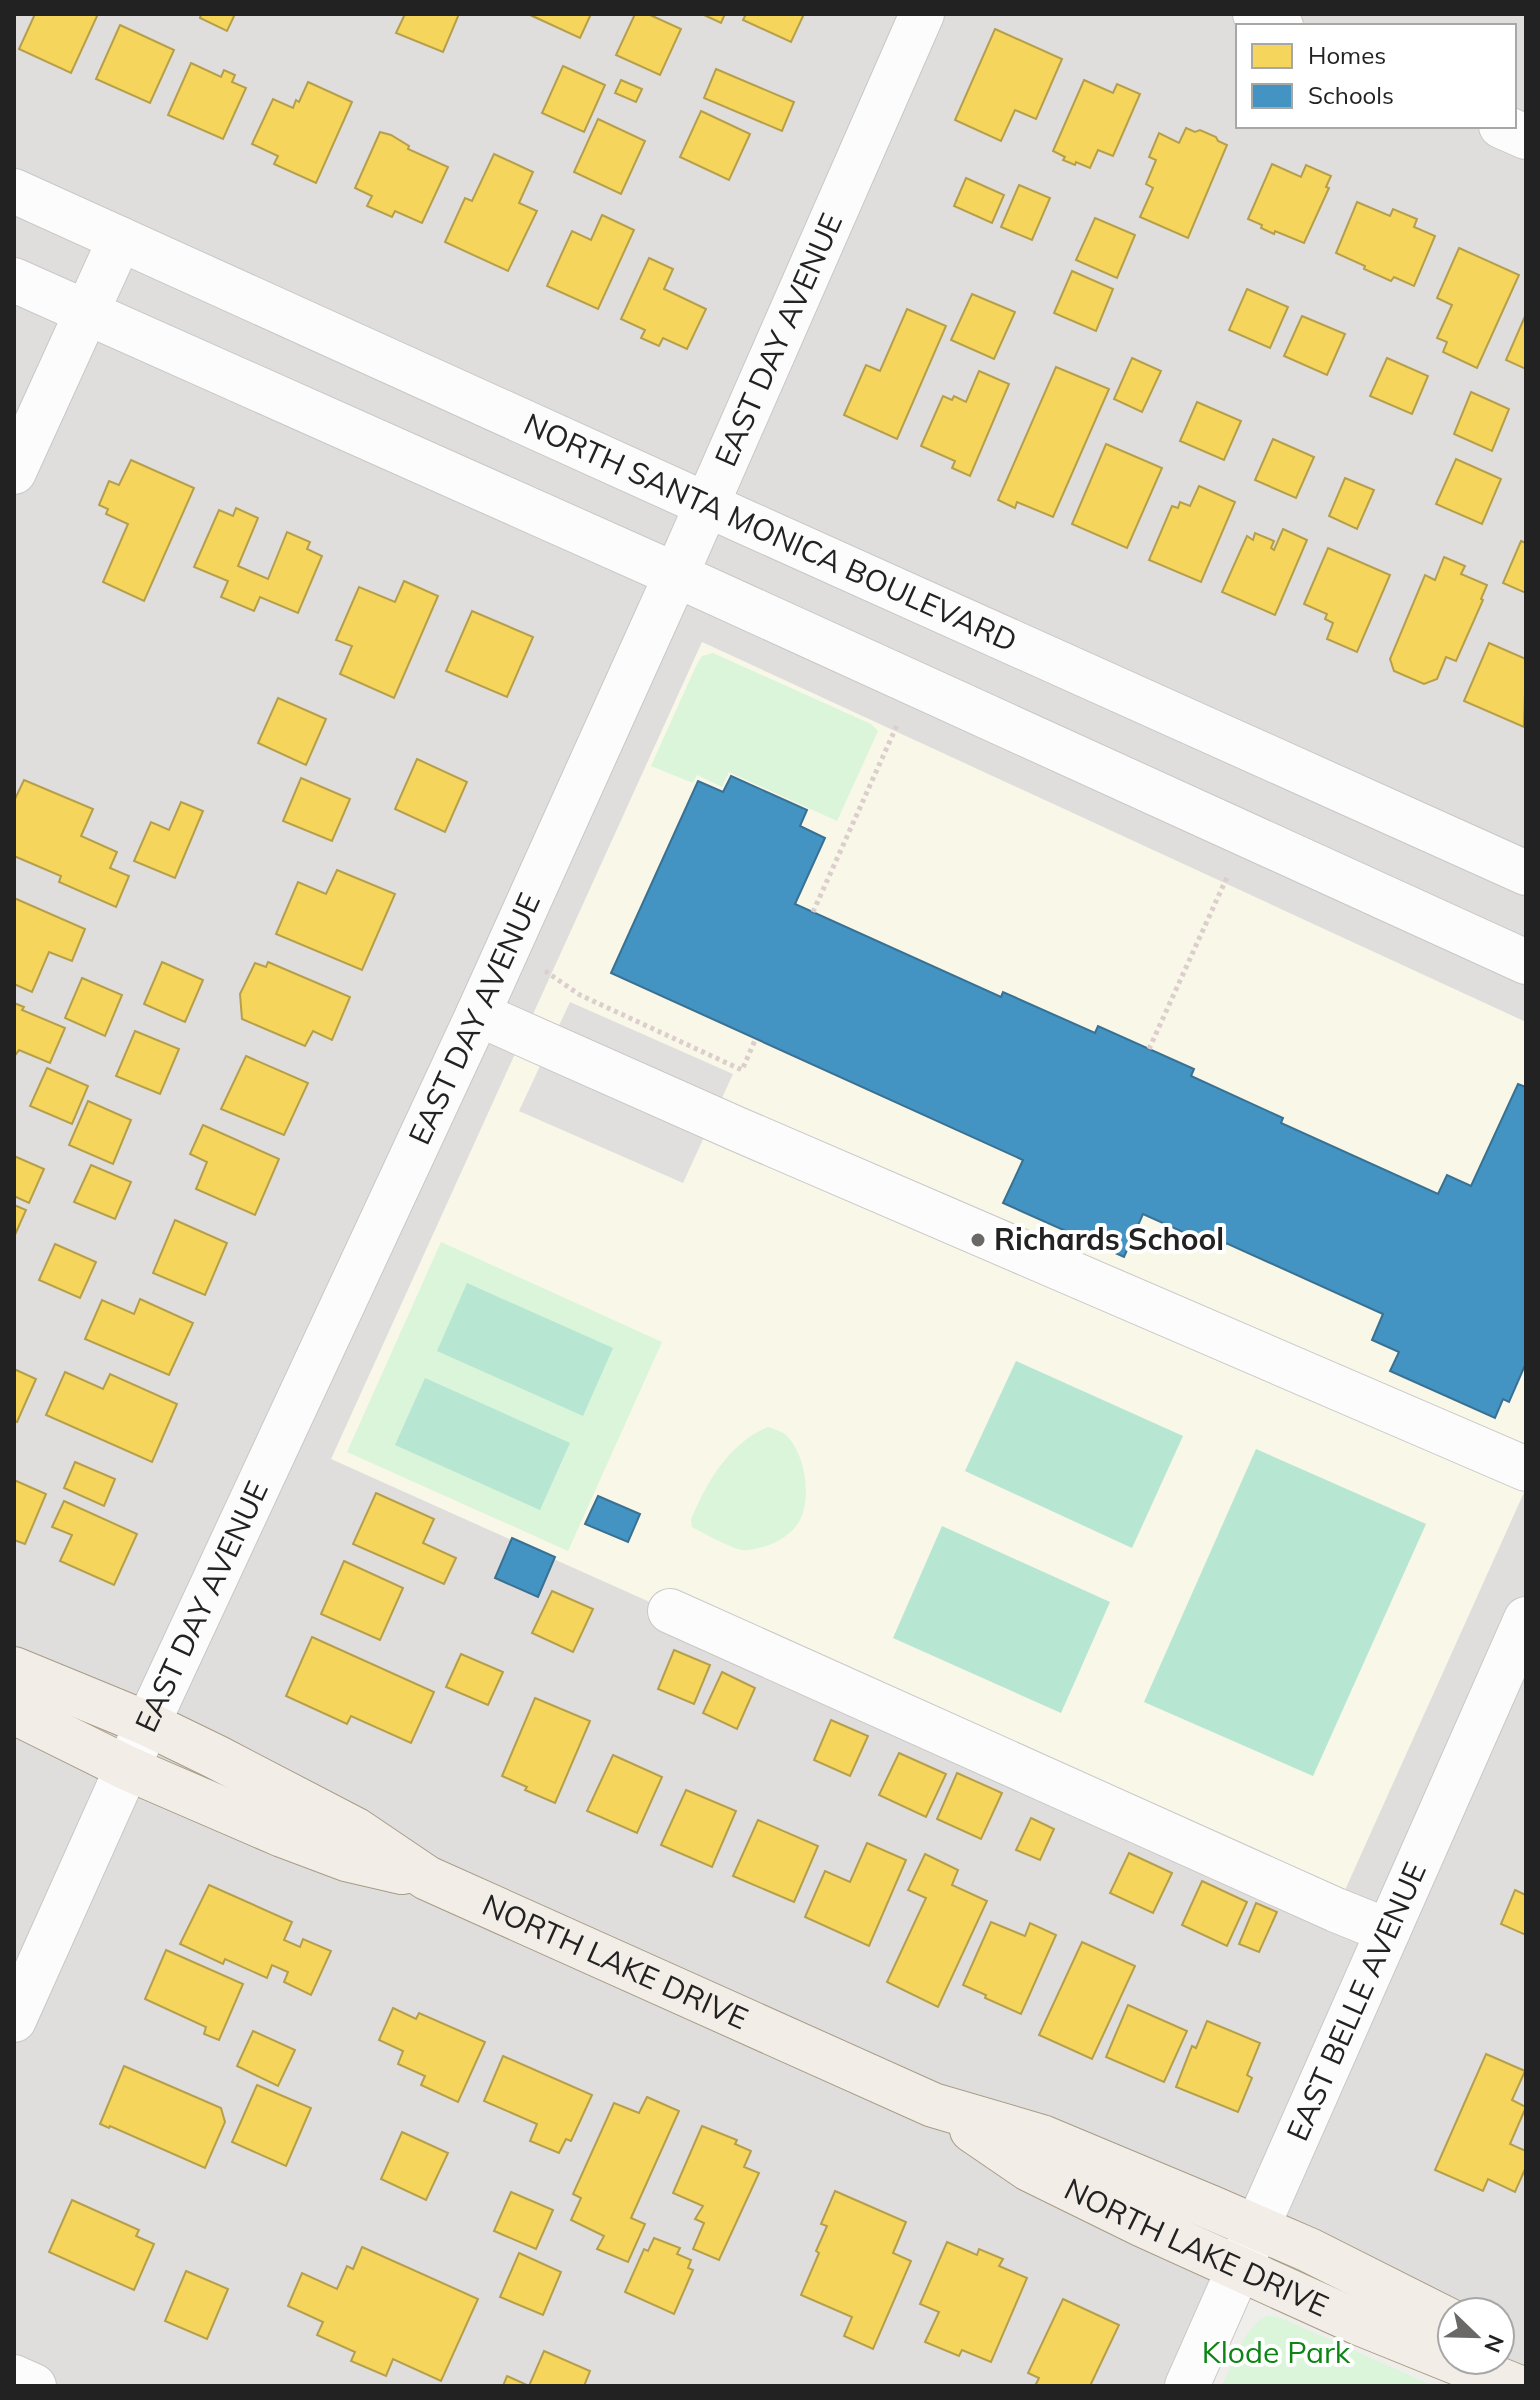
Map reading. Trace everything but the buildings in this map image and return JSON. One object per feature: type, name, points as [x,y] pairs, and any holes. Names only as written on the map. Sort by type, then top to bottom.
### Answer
[{"type":"main road","name":"NORTH LAKE DRIVE","points":[[14,1669],[148,1724],[216,1757],[356,1830],[427,1878],[933,2105],[1042,2137],[1257,2227],[1436,2314]]},
{"type":"main road","name":"NORTH LAKE DRIVE","points":[[14,1712],[127,1768],[282,1835],[346,1859],[427,1878]]},
{"type":"main road","name":"NORTH LAKE DRIVE","points":[[933,2105],[1029,2169],[1143,2225],[1359,2323],[1515,2386]]},
{"type":"street","name":"EAST DAY AVENUE","points":[[14,2020],[127,1768],[478,1014],[676,575],[922,14]]},
{"type":"street","points":[[1255,14],[1277,24]]},
{"type":"street","points":[[1506,128],[1526,137]]},
{"type":"street","name":"NORTH SANTA MONICA BOULEVARD","points":[[14,191],[1526,873]]},
{"type":"street","points":[[14,472],[120,239]]},
{"type":"street","points":[[14,280],[676,575],[1526,962]]},
{"type":"street","points":[[478,1014],[1526,1469]]},
{"type":"street","points":[[670,1611],[1388,1931]]},
{"type":"street","name":"EAST BELLE AVENUE","points":[[1187,2386],[1388,1931],[1521,1644]]},
{"type":"street","points":[[14,2377],[34,2386]]},
{"type":"path","points":[[813,912],[899,722]]},
{"type":"path","points":[[1149,1049],[1231,871]]},
{"type":"path","points":[[542,970],[580,995],[742,1070],[756,1038]]},
{"type":"shaded area","points":[[14,14],[1526,14],[1526,2386],[1515,2386],[1490,2376],[1516,2376],[1516,2296],[1436,2296],[1436,2354],[1359,2323],[1240,2268],[1187,2386],[14,2386]]},
{"type":"shaded area","name":"Richards School","points":[[702,642],[1526,1022],[1526,1488],[1336,1910],[331,1459]]},
{"type":"shaded area","points":[[570,1002],[733,1074],[683,1183],[519,1111]]},
{"type":"green space","points":[[713,653],[871,724],[878,731],[837,821],[729,772],[722,787],[697,775],[693,783],[651,766],[696,666],[702,656]]},
{"type":"green space","points":[[441,1242],[662,1342],[568,1551],[347,1452]]},
{"type":"green space","points":[[467,1283],[613,1348],[583,1416],[437,1351]]},
{"type":"green space","points":[[1016,1361],[1183,1436],[1132,1548],[965,1471]]},
{"type":"green space","points":[[425,1378],[570,1443],[540,1510],[395,1445]]},
{"type":"green space","points":[[768,1427],[785,1434],[802,1463],[806,1487],[804,1510],[797,1524],[781,1539],[760,1548],[742,1550],[692,1527],[691,1520],[720,1466],[742,1443]]},
{"type":"green space","points":[[1256,1449],[1426,1524],[1313,1776],[1144,1702]]},
{"type":"green space","points":[[942,1526],[1110,1602],[1061,1713],[893,1638]]},
{"type":"green space","name":"Klode Park","points":[[1268,2315],[1434,2386],[1222,2386],[1246,2335],[1260,2319]]},
{"type":"place","name":"Richards School","points":[[978,1240]]}]
